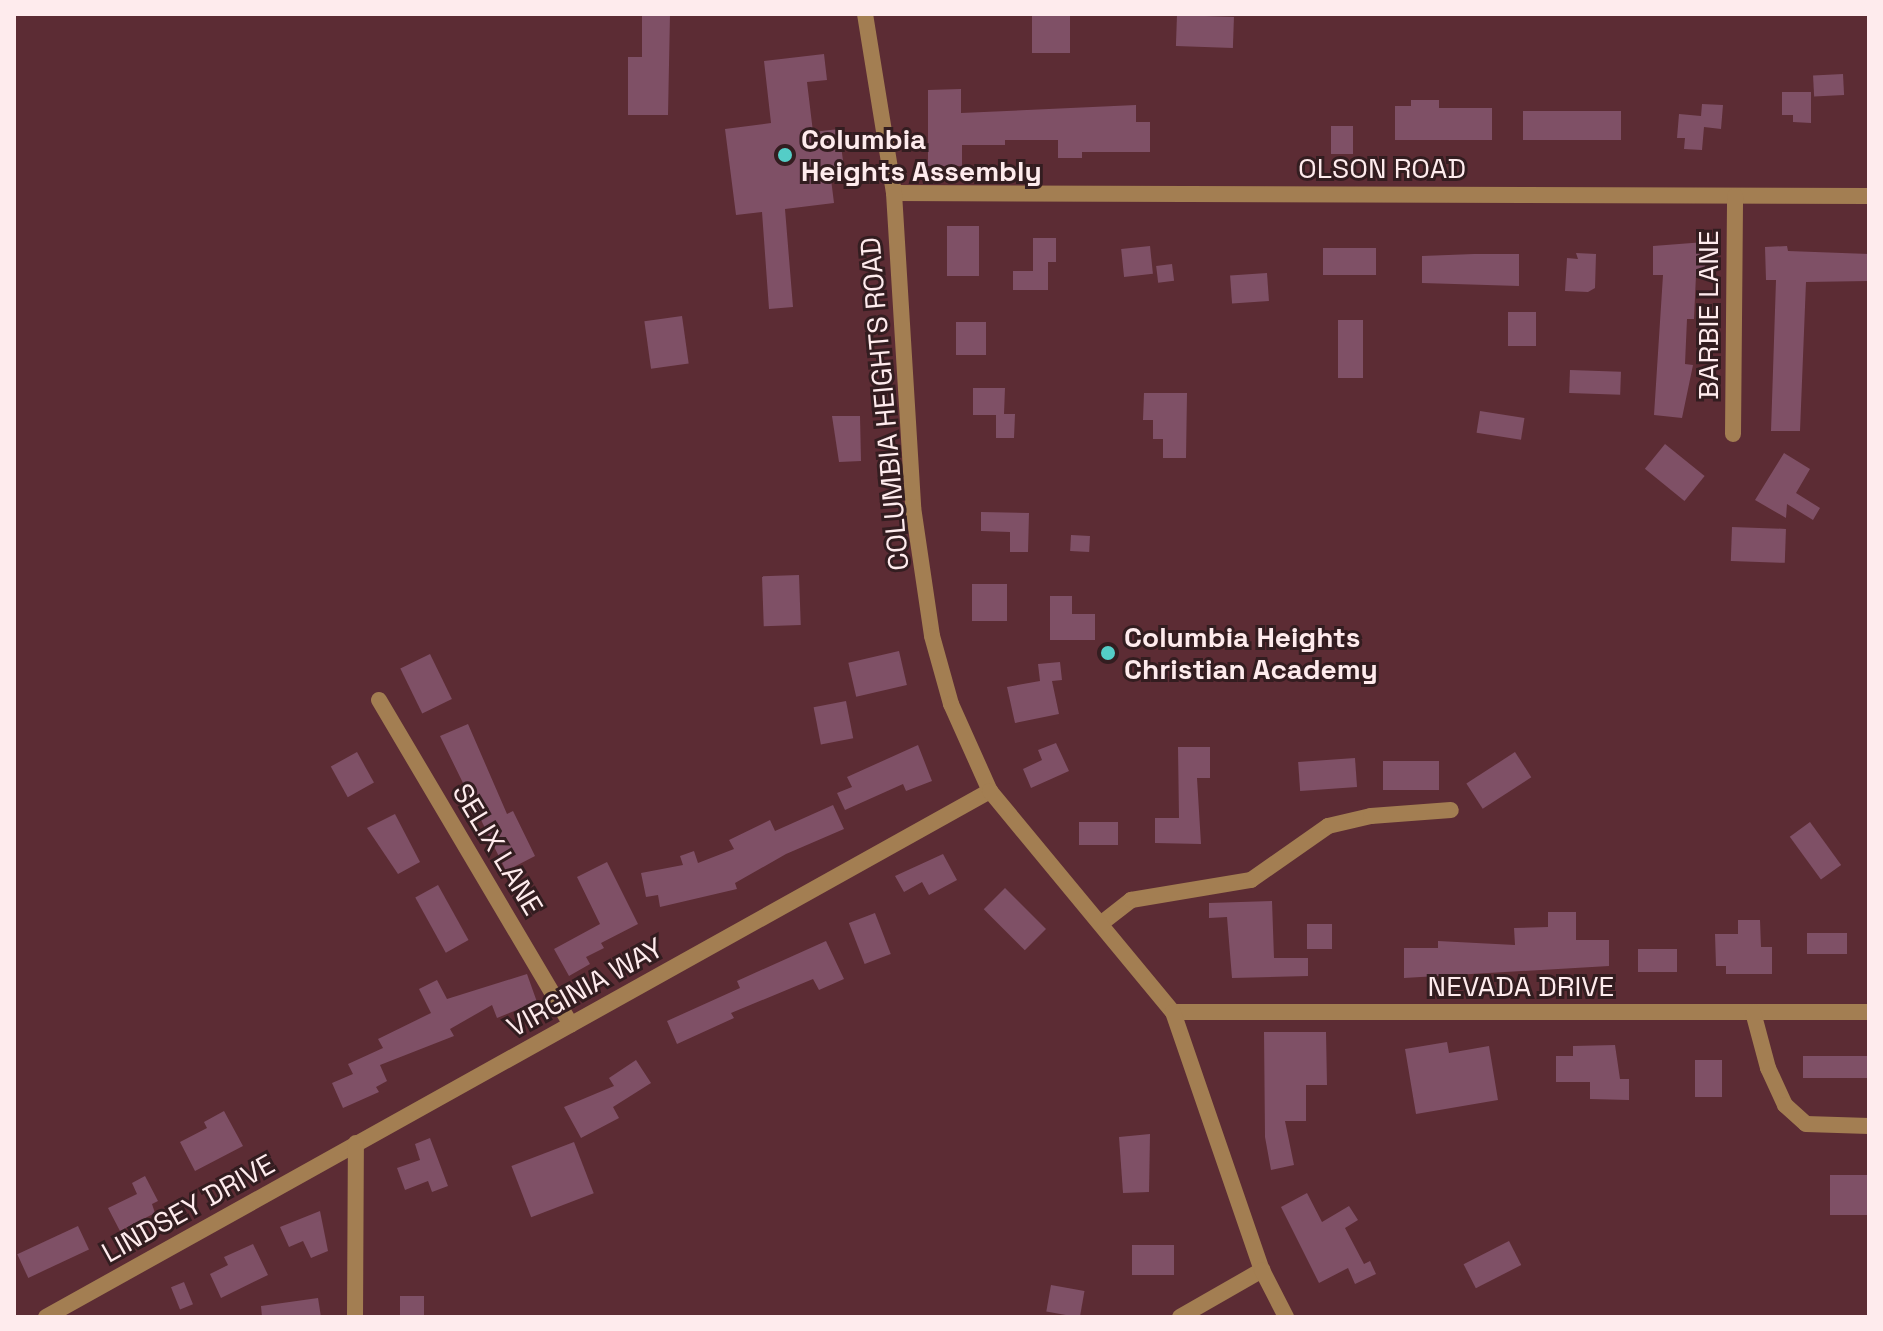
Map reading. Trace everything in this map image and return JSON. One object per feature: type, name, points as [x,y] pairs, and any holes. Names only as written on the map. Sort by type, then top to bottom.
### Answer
[{"type":"street","name":"COLUMBIA HEIGHTS ROAD","points":[[865,14],[894,193],[913,507],[932,636],[951,704],[990,791],[1103,922],[1173,1012],[1262,1270],[1286,1317]]},
{"type":"street","name":"OLSON ROAD","points":[[894,193],[1869,196]]},
{"type":"street","name":"BARBIE LANE","points":[[1733,434],[1735,196]]},
{"type":"street","name":"SELIX LANE","points":[[379,700],[571,1025]]},
{"type":"street","name":"VIRGINIA WAY","points":[[356,1143],[990,791]]},
{"type":"street","points":[[1103,922],[1131,900],[1251,880],[1328,826],[1371,816],[1451,810]]},
{"type":"street","name":"NEVADA DRIVE","points":[[1173,1012],[1869,1012]]},
{"type":"street","points":[[1753,1012],[1768,1068],[1785,1105],[1806,1124],[1869,1126]]},
{"type":"street","points":[[355,1317],[356,1143]]},
{"type":"street","name":"LINDSEY DRIVE","points":[[46,1317],[356,1143]]},
{"type":"street","points":[[1180,1317],[1262,1270]]},
{"type":"building","points":[[642,14],[670,14],[668,115],[628,115],[628,57],[642,57]]},
{"type":"building","points":[[1032,14],[1070,14],[1070,53],[1032,53]]},
{"type":"building","points":[[1177,15],[1234,17],[1233,48],[1176,46]]},
{"type":"building","name":"Columbia Heights Assembly","points":[[824,54],[827,80],[807,82],[813,132],[839,129],[845,177],[831,179],[834,203],[785,209],[793,307],[769,309],[762,212],[736,215],[725,129],[771,123],[764,61]]},
{"type":"building","points":[[1843,74],[1844,95],[1814,97],[1813,76]]},
{"type":"building","points":[[961,89],[961,113],[1136,105],[1136,122],[1150,122],[1150,152],[1082,152],[1082,158],[1058,158],[1058,140],[1005,140],[1005,145],[962,145],[962,166],[928,166],[928,90]]},
{"type":"building","points":[[1782,92],[1811,92],[1811,123],[1793,122],[1793,115],[1782,115]]},
{"type":"building","points":[[1411,100],[1439,100],[1439,108],[1492,108],[1492,140],[1395,140],[1395,106],[1411,106]]},
{"type":"building","points":[[1702,104],[1723,105],[1721,129],[1704,127],[1702,150],[1684,149],[1685,138],[1677,138],[1679,114],[1701,116]]},
{"type":"building","points":[[1523,111],[1621,111],[1621,140],[1523,140]]},
{"type":"building","points":[[1331,126],[1353,126],[1353,154],[1331,154]]},
{"type":"building","points":[[947,226],[979,226],[979,276],[947,276]]},
{"type":"building","points":[[1033,238],[1056,238],[1056,262],[1048,262],[1048,290],[1013,290],[1013,271],[1033,271]]},
{"type":"building","points":[[1705,242],[1705,275],[1696,275],[1694,319],[1687,319],[1685,364],[1693,365],[1682,418],[1654,415],[1663,275],[1653,275],[1653,246]]},
{"type":"building","points":[[1150,246],[1153,274],[1124,277],[1121,249]]},
{"type":"building","points":[[1787,246],[1788,251],[1869,254],[1869,281],[1806,282],[1800,431],[1771,431],[1776,280],[1766,280],[1765,247]]},
{"type":"building","points":[[1323,248],[1376,248],[1376,275],[1323,275]]},
{"type":"building","points":[[1576,253],[1596,254],[1595,288],[1588,292],[1565,291],[1567,258],[1578,259]]},
{"type":"building","points":[[1519,254],[1519,286],[1422,283],[1422,256]]},
{"type":"building","points":[[1172,264],[1174,281],[1158,283],[1156,266]]},
{"type":"building","points":[[1267,273],[1269,301],[1232,304],[1230,276]]},
{"type":"building","points":[[1508,312],[1536,312],[1536,346],[1508,346]]},
{"type":"building","points":[[682,316],[689,364],[651,369],[644,321]]},
{"type":"building","points":[[1338,320],[1363,320],[1363,378],[1338,378]]},
{"type":"building","points":[[956,322],[986,322],[986,355],[956,355]]},
{"type":"building","points":[[1570,370],[1621,372],[1620,395],[1569,393]]},
{"type":"building","points":[[973,388],[1005,388],[1004,414],[1015,414],[1014,438],[996,438],[996,415],[973,415]]},
{"type":"building","points":[[1144,393],[1187,393],[1186,458],[1163,458],[1163,439],[1153,439],[1153,420],[1143,420]]},
{"type":"building","points":[[1480,411],[1524,418],[1521,440],[1477,433]]},
{"type":"building","points":[[832,416],[860,416],[861,461],[839,462]]},
{"type":"building","points":[[1665,444],[1705,476],[1684,501],[1645,469]]},
{"type":"building","points":[[1784,453],[1810,469],[1796,493],[1820,508],[1813,520],[1787,504],[1786,518],[1755,500]]},
{"type":"building","points":[[981,512],[1029,513],[1028,552],[1010,552],[1010,532],[981,531]]},
{"type":"building","points":[[1732,527],[1786,529],[1785,563],[1731,561]]},
{"type":"building","points":[[1071,535],[1090,536],[1089,552],[1070,551]]},
{"type":"building","points":[[799,575],[801,625],[764,626],[762,576]]},
{"type":"building","points":[[972,584],[1007,584],[1007,621],[972,621]]},
{"type":"building","points":[[1050,596],[1072,596],[1072,614],[1095,614],[1095,640],[1050,640]]},
{"type":"building","points":[[899,651],[907,685],[856,697],[848,663]]},
{"type":"building","points":[[430,654],[452,699],[422,713],[400,668]]},
{"type":"building","points":[[1060,662],[1062,680],[1052,681],[1059,714],[1015,723],[1007,687],[1040,681],[1038,664]]},
{"type":"building","points":[[846,701],[853,738],[821,745],[814,707]]},
{"type":"building","points":[[468,724],[507,814],[513,811],[535,856],[506,871],[440,736]]},
{"type":"building","points":[[1056,743],[1069,771],[1031,788],[1023,769],[1042,760],[1038,750]]},
{"type":"building","points":[[918,745],[932,781],[906,791],[903,784],[845,810],[837,793],[852,787],[847,777]]},
{"type":"building","points":[[1178,747],[1210,747],[1210,778],[1197,778],[1201,844],[1155,843],[1155,818],[1179,818]]},
{"type":"building","points":[[357,752],[374,783],[348,797],[331,767]]},
{"type":"building","points":[[1515,752],[1531,777],[1483,809],[1466,784]]},
{"type":"building","points":[[1355,758],[1357,787],[1300,791],[1298,762]]},
{"type":"building","points":[[1383,761],[1439,761],[1439,790],[1383,790]]},
{"type":"building","points":[[833,805],[844,829],[786,854],[735,883],[737,889],[660,907],[658,895],[646,897],[641,873],[683,865],[680,856],[694,851],[698,863],[734,849],[729,840],[770,820],[775,831]]},
{"type":"building","points":[[395,814],[420,862],[398,874],[367,828]]},
{"type":"building","points":[[1079,822],[1118,822],[1118,845],[1079,845]]},
{"type":"building","points":[[1810,822],[1841,865],[1821,880],[1790,837]]},
{"type":"building","points":[[943,854],[957,880],[929,895],[922,882],[904,892],[895,876]]},
{"type":"building","points":[[607,862],[638,924],[601,943],[604,948],[586,957],[590,964],[569,976],[554,949],[600,924],[577,877]]},
{"type":"building","points":[[438,885],[469,940],[446,953],[415,898]]},
{"type":"building","points":[[1005,888],[1046,929],[1025,950],[984,909]]},
{"type":"building","points":[[1272,901],[1274,958],[1308,958],[1308,976],[1232,978],[1227,917],[1209,918],[1209,903]]},
{"type":"building","points":[[1548,912],[1576,912],[1576,940],[1609,940],[1609,966],[1404,978],[1404,948],[1438,948],[1438,941],[1515,945],[1514,928],[1548,927]]},
{"type":"building","points":[[875,913],[891,954],[865,964],[849,923]]},
{"type":"building","points":[[1738,920],[1760,920],[1761,947],[1772,947],[1772,974],[1726,974],[1726,966],[1716,966],[1715,934],[1738,934]]},
{"type":"building","points":[[1307,924],[1332,924],[1332,949],[1307,949]]},
{"type":"building","points":[[1807,933],[1847,933],[1847,954],[1807,954]]},
{"type":"building","points":[[826,941],[844,979],[819,990],[813,979],[731,1013],[734,1018],[677,1044],[667,1021],[740,988],[737,981]]},
{"type":"building","points":[[1638,949],[1677,949],[1677,972],[1638,972]]},
{"type":"building","points":[[527,974],[537,1002],[497,1018],[492,1005],[450,1029],[454,1036],[380,1065],[387,1081],[376,1087],[379,1092],[343,1108],[332,1083],[353,1074],[348,1064],[383,1048],[378,1039],[431,1013],[419,989],[437,980],[447,999]]},
{"type":"building","points":[[1264,1032],[1326,1032],[1327,1085],[1306,1085],[1306,1121],[1285,1121],[1294,1165],[1271,1170],[1265,1137]]},
{"type":"building","points":[[1447,1042],[1449,1053],[1489,1046],[1498,1100],[1416,1114],[1405,1049]]},
{"type":"building","points":[[1615,1045],[1620,1079],[1629,1079],[1629,1100],[1590,1099],[1590,1082],[1556,1082],[1556,1056],[1573,1056],[1573,1046]]},
{"type":"building","points":[[1803,1056],[1869,1056],[1869,1078],[1803,1078]]},
{"type":"building","points":[[636,1060],[651,1083],[613,1107],[619,1118],[581,1138],[564,1107],[614,1086],[609,1078]]},
{"type":"building","points":[[1695,1060],[1722,1060],[1722,1097],[1695,1097]]},
{"type":"building","points":[[224,1111],[243,1146],[195,1171],[180,1142],[207,1128],[204,1122]]},
{"type":"building","points":[[1150,1134],[1149,1192],[1123,1193],[1119,1137]]},
{"type":"building","points":[[430,1138],[448,1186],[432,1192],[428,1181],[405,1190],[397,1168],[420,1160],[415,1144]]},
{"type":"building","points":[[574,1142],[594,1193],[531,1217],[511,1166]]},
{"type":"building","points":[[1830,1175],[1869,1175],[1869,1215],[1830,1215]]},
{"type":"building","points":[[145,1176],[158,1201],[152,1204],[155,1213],[120,1231],[108,1208],[137,1194],[132,1183]]},
{"type":"building","points":[[1307,1193],[1322,1222],[1349,1206],[1358,1220],[1345,1228],[1364,1264],[1370,1261],[1376,1274],[1355,1284],[1348,1268],[1319,1283],[1281,1207]]},
{"type":"building","points":[[320,1211],[328,1251],[311,1258],[303,1241],[289,1247],[280,1227]]},
{"type":"building","points":[[78,1226],[89,1250],[28,1278],[17,1254]]},
{"type":"building","points":[[1509,1241],[1521,1265],[1476,1288],[1464,1264]]},
{"type":"building","points":[[253,1244],[268,1275],[221,1298],[210,1274],[228,1265],[224,1257]]},
{"type":"building","points":[[1132,1245],[1174,1245],[1174,1275],[1132,1275]]},
{"type":"building","points":[[184,1282],[193,1304],[180,1309],[171,1287]]},
{"type":"building","points":[[1051,1285],[1084,1291],[1080,1317],[1046,1312]]},
{"type":"building","points":[[400,1296],[424,1296],[424,1317],[400,1317]]},
{"type":"building","points":[[318,1298],[321,1317],[262,1317],[261,1306]]},
{"type":"place","name":"Columbia Heights Assembly","points":[[785,155]]},
{"type":"place","name":"Columbia Heights Christian Academy","points":[[1108,653]]}]
